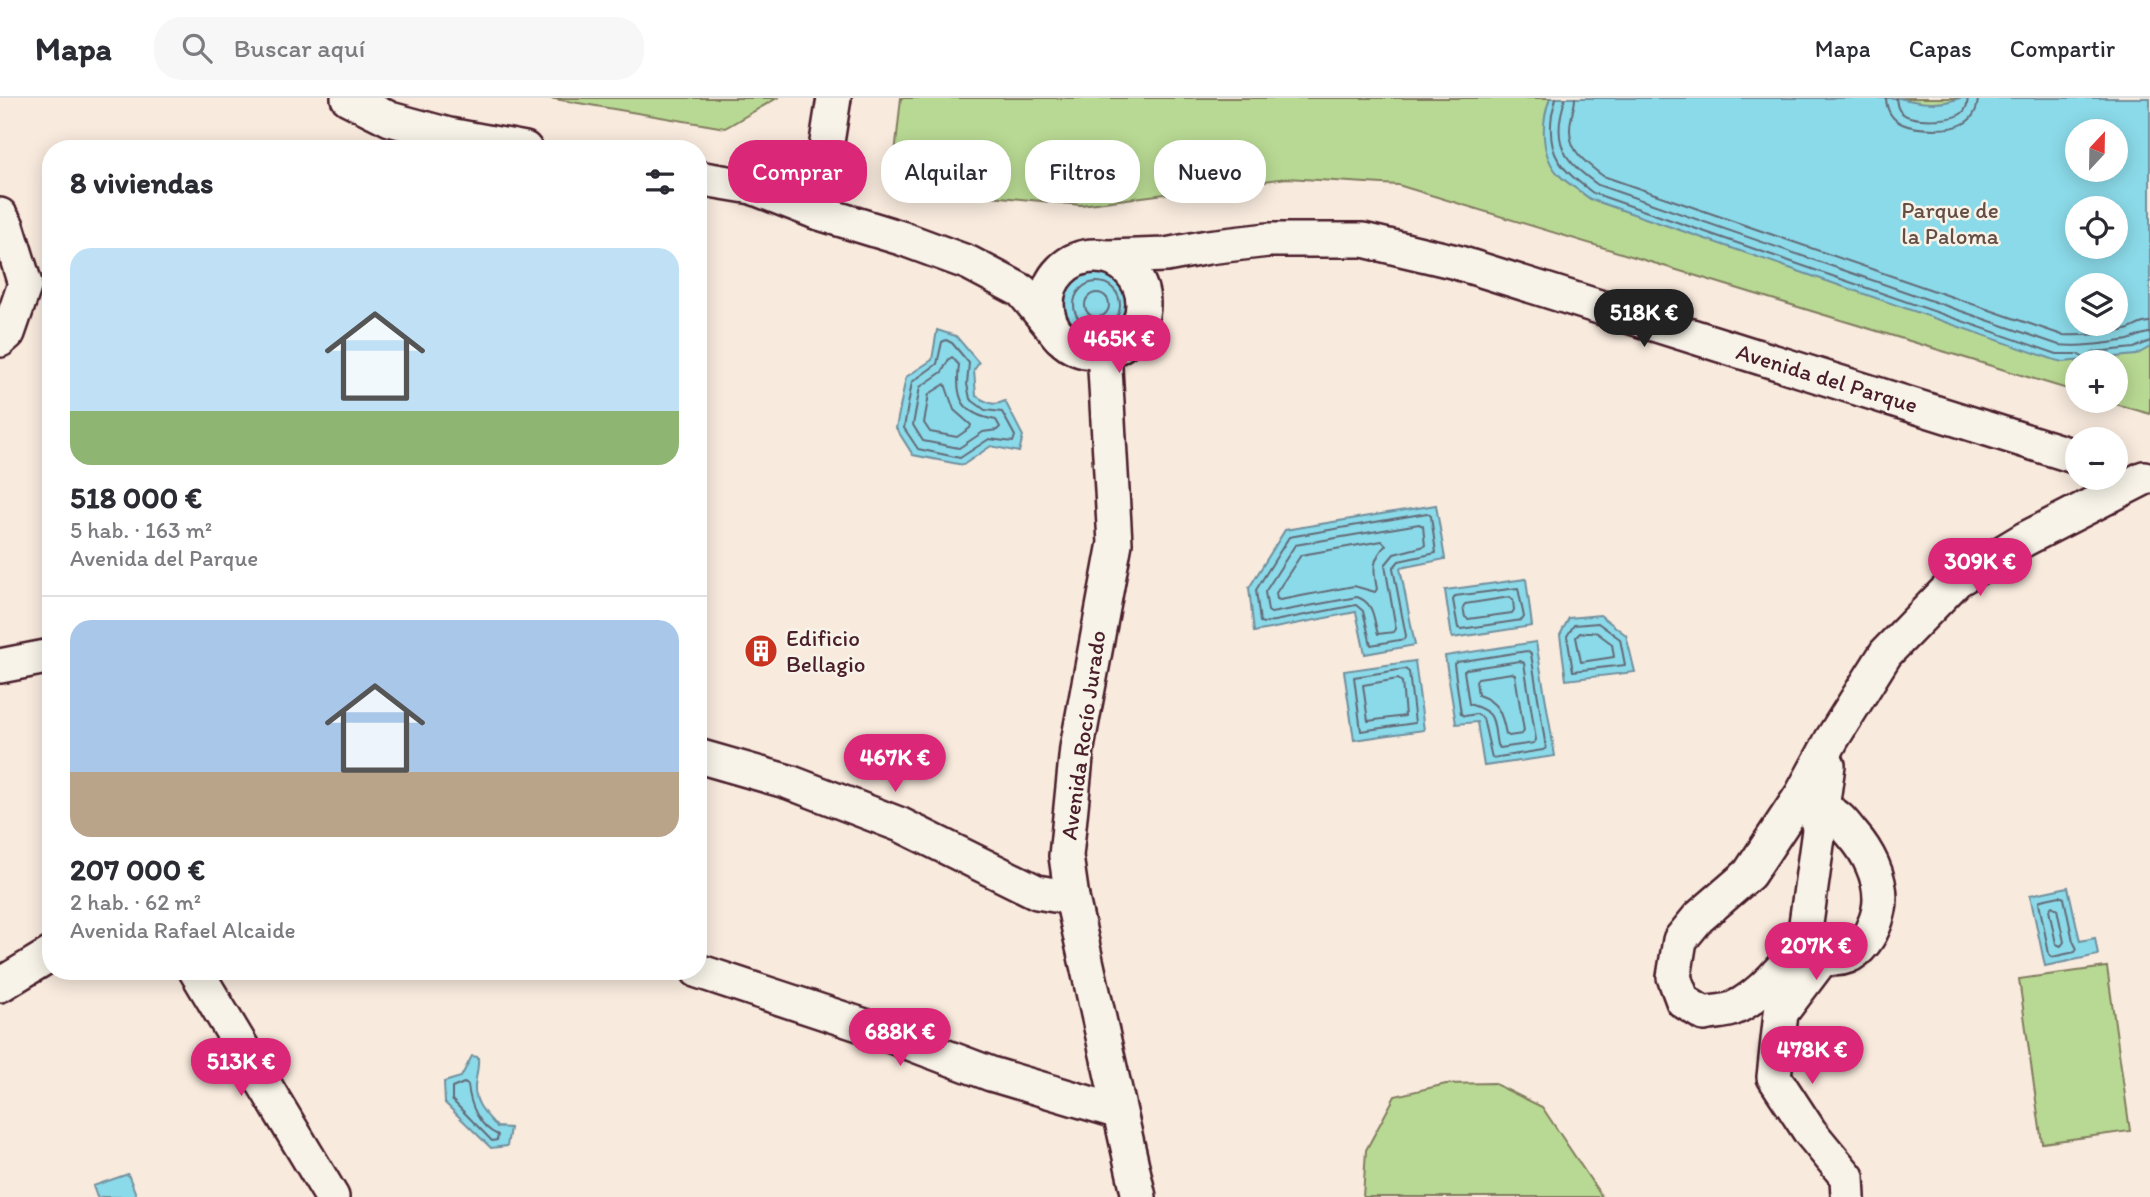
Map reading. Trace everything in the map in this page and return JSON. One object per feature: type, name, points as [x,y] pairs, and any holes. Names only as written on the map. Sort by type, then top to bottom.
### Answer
[{"type":"street","points":[[348,98],[390,119],[477,140]]},
{"type":"street","points":[[816,212],[834,98]]},
{"type":"street","points":[[707,180],[752,187],[816,212],[901,238],[969,263],[1023,291],[1060,337],[1073,347],[1088,352],[1104,351],[1120,345],[1133,334],[1141,320],[1144,303],[1141,286],[1122,263],[1108,257],[1079,257],[1066,264],[1046,269],[969,263]]},
{"type":"street","points":[[0,215],[7,226],[25,284],[8,333],[0,340]]},
{"type":"street","name":"Avenida del Parque","points":[[1108,257],[1166,255],[1268,240],[1363,240],[1456,262],[2065,453]]},
{"type":"street","name":"Avenida del Parque","points":[[1141,286],[1208,247]]},
{"type":"street","points":[[1060,337],[1051,323],[1046,307],[1048,291],[1055,276],[1066,264]]},
{"type":"street","name":"Avenida Rocío Jurado","points":[[1104,351],[1115,543],[1077,748],[1066,856],[1072,898],[1139,1197]]},
{"type":"street","points":[[1814,947],[1791,959],[1762,989],[1732,1009],[1704,1014],[1683,1002],[1674,976],[1680,940],[1698,918],[1749,874],[1802,794],[1832,739],[1886,653],[1957,580],[2136,475]]},
{"type":"street","points":[[0,666],[42,658]]},
{"type":"street","points":[[1832,739],[1818,824],[1814,947],[1781,1013],[1774,1077],[1810,1132],[1847,1177],[1847,1197]]},
{"type":"street","points":[[707,759],[789,782],[901,825],[1037,892],[1072,898]]},
{"type":"street","points":[[1814,947],[1840,958],[1856,951],[1874,930],[1880,899],[1875,871],[1861,845],[1837,816],[1830,813],[1818,824]]},
{"type":"street","points":[[0,985],[42,959]]},
{"type":"street","points":[[707,974],[865,1026],[991,1074],[1119,1112]]},
{"type":"street","points":[[201,980],[332,1197]]},
{"type":"green space","points":[[549,98],[777,98],[725,128]]},
{"type":"green space","name":"Parque de la Paloma","points":[[901,98],[2150,98],[2150,414],[2128,408],[2128,350],[2065,350],[2065,388],[1398,185],[1287,178],[1266,181],[1266,140],[1154,140],[1154,195],[1140,197],[1140,140],[1025,140],[1025,199],[1011,198],[1011,140],[896,140]]},
{"type":"green space","name":"Parque de la Paloma","points":[[1061,203],[1096,203],[1081,205]]},
{"type":"green space","points":[[2107,967],[2130,1131],[2042,1143],[2019,979]]},
{"type":"green space","points":[[1493,1083],[1542,1107],[1602,1197],[1363,1197],[1366,1150],[1395,1096],[1446,1084]]},
{"type":"water","points":[[1550,98],[1899,98],[1929,103],[1960,98],[2150,98],[2150,347],[2136,355],[2128,356],[2128,350],[2065,350],[2065,362],[2055,360],[1590,199],[1559,175],[1548,158],[1544,138],[1545,117]]},
{"type":"water","points":[[1097,266],[1112,269],[1124,278],[1133,290],[1136,305],[1133,320],[1124,332],[1112,341],[1097,344],[1082,341],[1070,332],[1061,320],[1058,305],[1061,290],[1070,278],[1082,269]]},
{"type":"water","points":[[937,330],[956,336],[979,363],[974,370],[976,396],[993,404],[1005,401],[1023,436],[1019,452],[991,446],[963,465],[913,455],[896,428],[906,377],[932,360]]},
{"type":"water","points":[[1436,505],[1445,559],[1400,568],[1415,645],[1365,654],[1356,612],[1254,632],[1249,588],[1285,530]]},
{"type":"water","points":[[1526,579],[1532,626],[1452,638],[1445,590]]},
{"type":"water","points":[[1600,615],[1626,635],[1635,672],[1566,680],[1560,635],[1569,618]]},
{"type":"water","points":[[1536,642],[1555,756],[1484,766],[1477,722],[1456,724],[1445,656]]},
{"type":"water","points":[[1415,661],[1424,730],[1354,740],[1344,671]]},
{"type":"water","points":[[2068,887],[2080,941],[2095,938],[2098,955],[2045,966],[2030,895]]},
{"type":"water","points":[[472,1056],[478,1057],[476,1098],[497,1127],[510,1128],[507,1146],[491,1148],[445,1103],[444,1082],[461,1077]]},
{"type":"water","points":[[128,1174],[137,1197],[97,1197],[93,1186]]},
{"type":"place","name":"Edificio Bellagio","points":[[761,651]]}]
